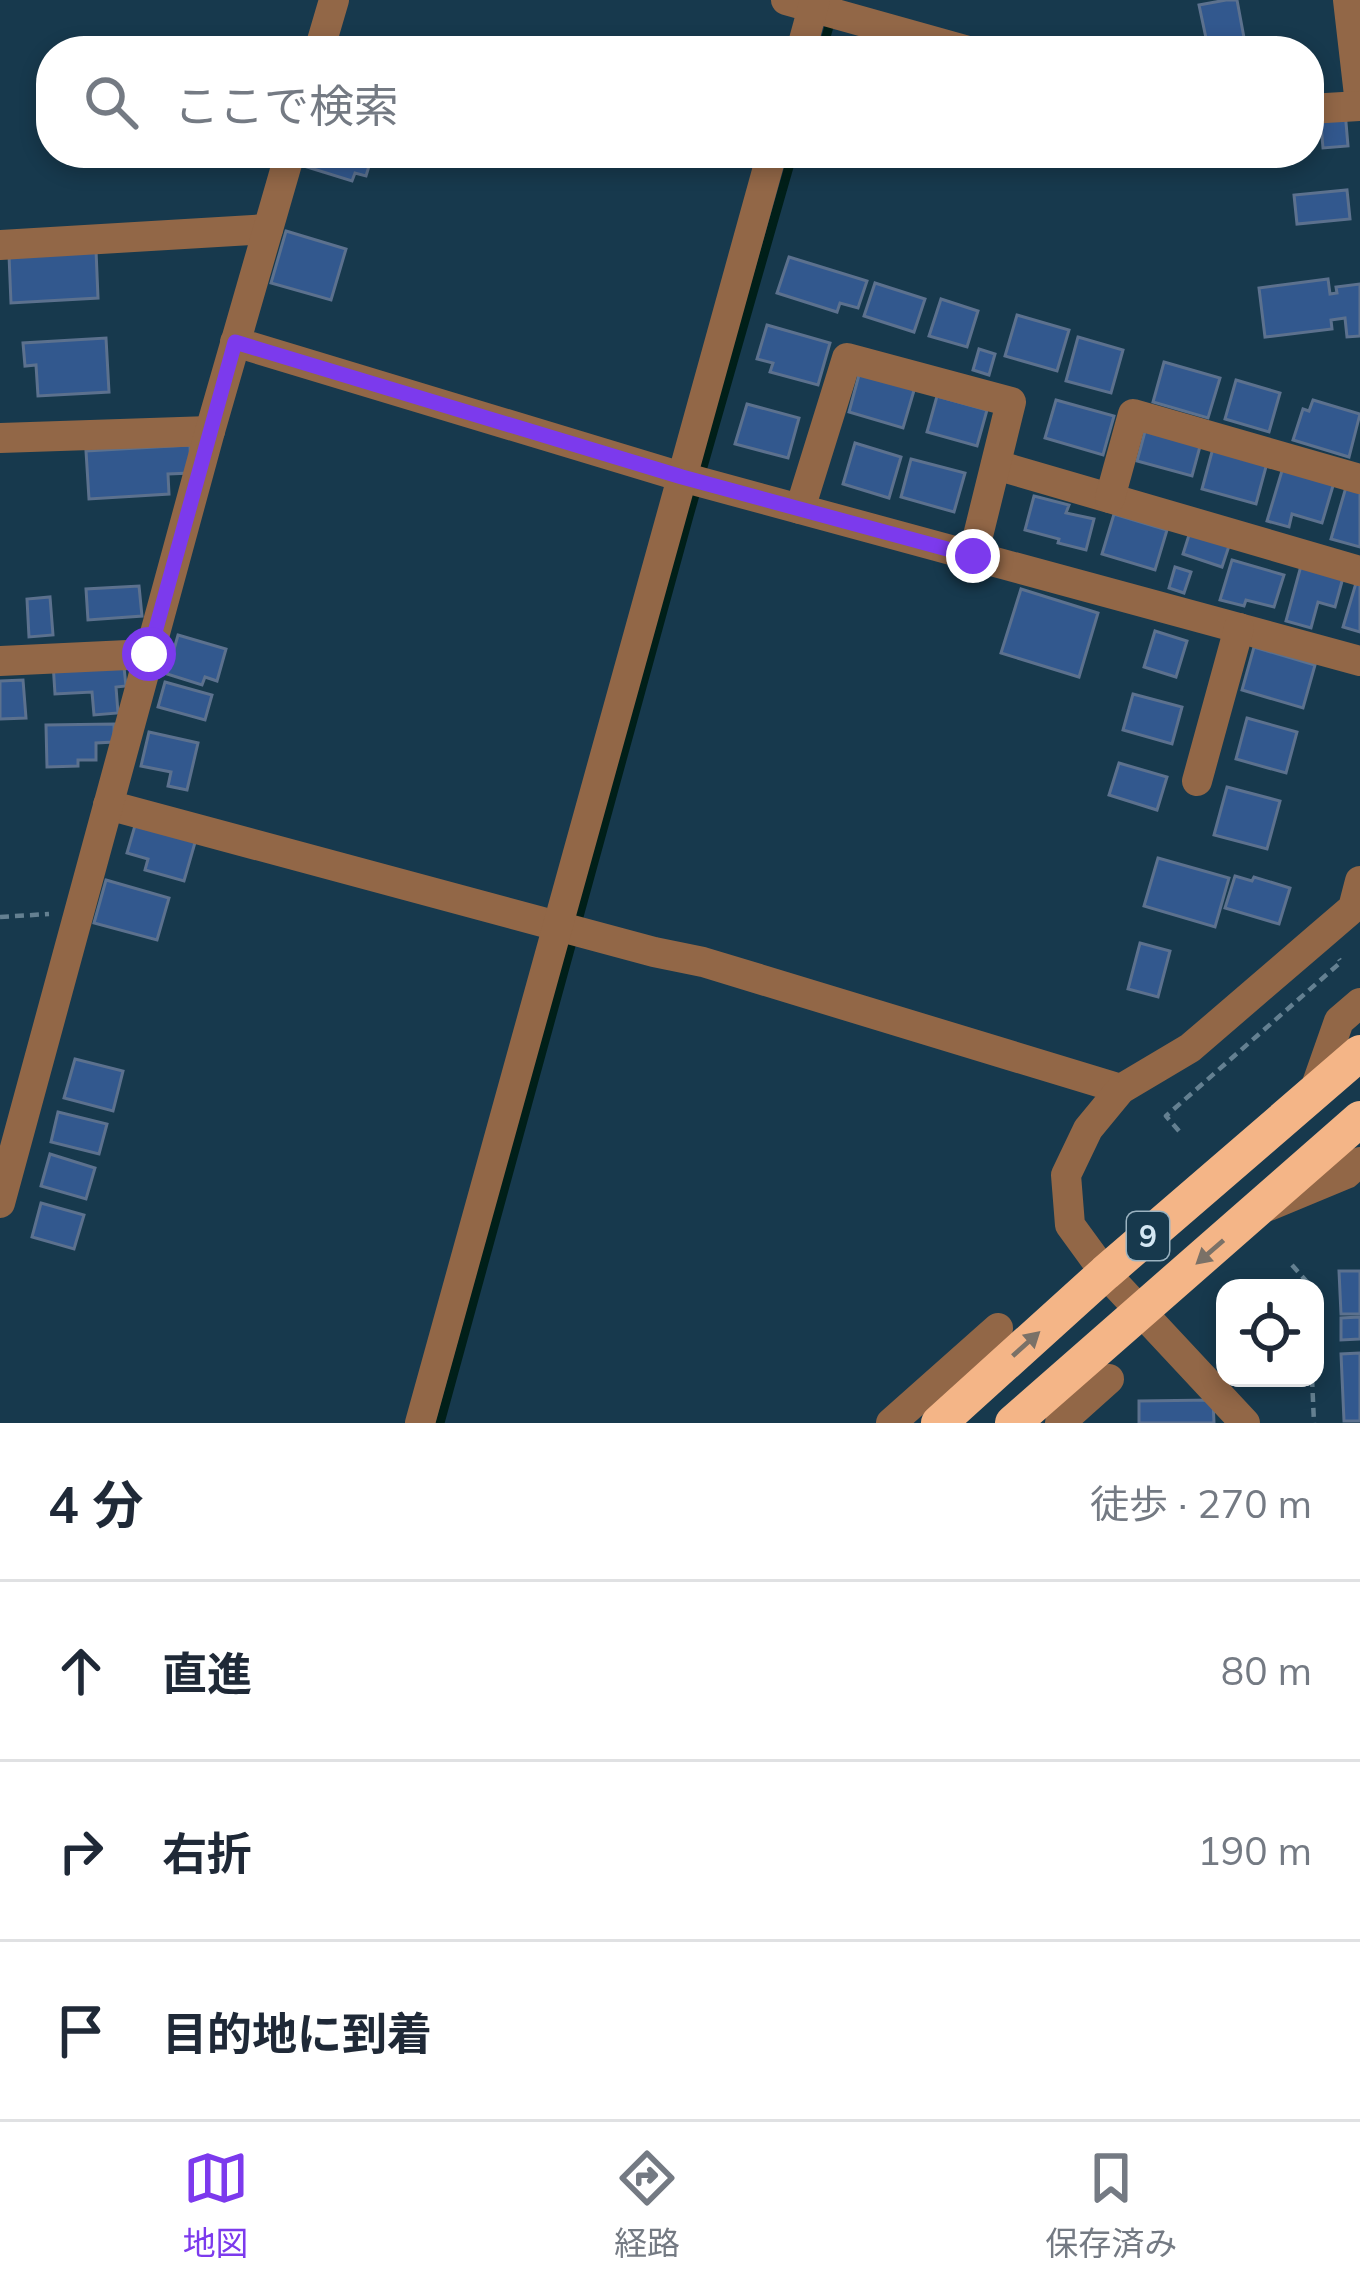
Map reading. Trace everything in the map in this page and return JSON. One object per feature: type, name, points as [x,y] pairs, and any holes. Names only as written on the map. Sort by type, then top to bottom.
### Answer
[{"type":"highway","name":"9","points":[[948,1416],[1360,1053]]},
{"type":"highway","name":"9","points":[[1013,1423],[1360,1118]]},
{"type":"street","points":[[323,36],[334,0]]},
{"type":"street","points":[[1324,108],[1360,105],[1348,0]]},
{"type":"street","points":[[802,36],[805,2],[918,36]]},
{"type":"street","points":[[0,1203],[209,431],[286,168]]},
{"type":"street","points":[[420,1423],[768,168]]},
{"type":"street","points":[[0,245],[268,229]]},
{"type":"street","points":[[235,342],[682,477],[1360,661]]},
{"type":"street","points":[[800,509],[847,358],[1012,402],[973,556]]},
{"type":"street","points":[[1110,498],[1133,414],[1360,479]]},
{"type":"street","points":[[0,438],[209,431]]},
{"type":"street","points":[[996,465],[1360,571]]},
{"type":"street","points":[[1197,781],[1239,628]]},
{"type":"street","points":[[0,661],[149,654]]},
{"type":"street","points":[[108,805],[703,962],[1121,1089]]},
{"type":"street","points":[[1245,1423],[1105,1273],[1070,1225],[1066,1175],[1088,1130],[1121,1089],[1190,1048],[1353,908],[1360,881]]},
{"type":"street","points":[[1314,1092],[1339,1021],[1360,1003]]},
{"type":"street","points":[[1257,1211],[1346,1174],[1360,1162]]},
{"type":"street","points":[[893,1421],[998,1328]]},
{"type":"street","points":[[1060,1423],[1109,1379]]},
{"type":"street","points":[[893,1421],[948,1416]]},
{"type":"path","points":[[0,916],[78,913]]},
{"type":"path","points":[[1180,1131],[1166,1117],[1342,962],[1318,938]]},
{"type":"path","points":[[1292,1264],[1305,1279]]},
{"type":"path","points":[[1312,1387],[1314,1423]]},
{"type":"building","points":[[1237,0],[1244,36],[1206,36],[1199,5]]},
{"type":"building","points":[[1345,111],[1348,146],[1324,148],[1324,113]]},
{"type":"building","points":[[310,168],[368,168],[366,176],[355,173],[352,181]]},
{"type":"building","points":[[1347,190],[1350,219],[1297,224],[1294,195]]},
{"type":"building","points":[[286,231],[346,249],[331,300],[271,283]]},
{"type":"building","points":[[96,250],[98,298],[11,303],[9,255]]},
{"type":"building","points":[[789,257],[867,281],[858,308],[840,303],[837,312],[777,293]]},
{"type":"building","points":[[1328,279],[1330,294],[1337,293],[1336,287],[1360,284],[1360,336],[1347,337],[1345,318],[1331,320],[1332,329],[1265,337],[1259,288]]},
{"type":"building","points":[[875,283],[925,299],[914,332],[864,316]]},
{"type":"building","points":[[941,299],[978,311],[967,347],[929,336]]},
{"type":"building","points":[[1017,315],[1069,330],[1057,371],[1005,356]]},
{"type":"building","points":[[767,325],[830,343],[818,385],[770,372],[773,363],[757,359]]},
{"type":"building","points":[[1078,337],[1123,350],[1111,393],[1066,381]]},
{"type":"building","points":[[106,338],[109,392],[38,396],[36,365],[25,366],[23,343]]},
{"type":"building","points":[[979,349],[995,354],[989,375],[973,370]]},
{"type":"building","points":[[1164,362],[1220,378],[1208,418],[1153,402]]},
{"type":"building","points":[[860,371],[915,387],[903,428],[849,412]]},
{"type":"building","points":[[1236,380],[1280,393],[1269,432],[1225,419]]},
{"type":"building","points":[[937,396],[987,410],[977,446],[927,432]]},
{"type":"building","points":[[1056,400],[1114,416],[1103,455],[1045,438]]},
{"type":"building","points":[[1313,400],[1360,414],[1349,457],[1293,440],[1303,409],[1309,411]]},
{"type":"building","points":[[747,404],[799,418],[788,458],[735,444]]},
{"type":"building","points":[[1147,424],[1202,439],[1192,476],[1137,461]]},
{"type":"building","points":[[855,443],[901,457],[889,498],[843,484]]},
{"type":"building","points":[[190,445],[191,473],[168,474],[169,494],[89,499],[86,451]]},
{"type":"building","points":[[1213,448],[1267,463],[1256,504],[1202,489]]},
{"type":"building","points":[[911,459],[965,473],[954,512],[901,497]]},
{"type":"building","points":[[1284,464],[1335,479],[1322,523],[1292,514],[1289,527],[1267,521]]},
{"type":"building","points":[[1346,487],[1360,491],[1360,547],[1331,539]]},
{"type":"building","points":[[1034,496],[1069,505],[1066,513],[1094,519],[1086,550],[1025,530]]},
{"type":"building","points":[[1114,514],[1167,530],[1155,570],[1102,554]]},
{"type":"building","points":[[1190,532],[1229,546],[1222,567],[1183,554]]},
{"type":"building","points":[[1232,560],[1284,575],[1274,607],[1220,600]]},
{"type":"building","points":[[1302,562],[1344,574],[1335,607],[1318,602],[1311,628],[1286,621]]},
{"type":"building","points":[[1175,567],[1191,572],[1184,593],[1169,588]]},
{"type":"building","points":[[1356,583],[1360,584],[1360,632],[1343,627]]},
{"type":"building","points":[[139,586],[142,616],[88,620],[86,589]]},
{"type":"building","points":[[1021,589],[1098,613],[1079,677],[1001,653]]},
{"type":"building","points":[[50,597],[53,635],[29,637],[27,599]]},
{"type":"building","points":[[1155,631],[1187,641],[1176,677],[1144,667]]},
{"type":"building","points":[[178,635],[226,649],[217,681],[205,677],[202,685],[167,674]]},
{"type":"building","points":[[1254,647],[1315,665],[1303,708],[1242,690]]},
{"type":"building","points":[[123,658],[126,686],[116,687],[118,713],[94,715],[92,692],[55,694],[53,663]]},
{"type":"building","points":[[23,680],[26,718],[0,719],[0,681]]},
{"type":"building","points":[[165,682],[212,695],[205,720],[158,707]]},
{"type":"building","points":[[1133,694],[1182,707],[1172,744],[1123,730]]},
{"type":"building","points":[[1247,718],[1297,732],[1286,773],[1236,759]]},
{"type":"building","points":[[114,724],[114,742],[96,743],[96,760],[47,767],[46,725]]},
{"type":"building","points":[[149,732],[198,743],[187,790],[168,786],[171,772],[141,766]]},
{"type":"building","points":[[1119,763],[1167,777],[1157,810],[1109,795]]},
{"type":"building","points":[[1227,787],[1280,801],[1267,849],[1214,835]]},
{"type":"building","points":[[136,822],[196,839],[184,881],[145,870],[148,859],[127,853]]},
{"type":"building","points":[[1158,858],[1229,878],[1215,927],[1144,906]]},
{"type":"building","points":[[1235,876],[1290,888],[1279,924],[1225,908]]},
{"type":"building","points":[[106,880],[169,898],[157,940],[94,923]]},
{"type":"building","points":[[1140,943],[1170,951],[1158,997],[1128,989]]},
{"type":"building","points":[[75,1059],[123,1071],[113,1111],[64,1098]]},
{"type":"building","points":[[58,1112],[107,1124],[99,1154],[51,1142]]},
{"type":"building","points":[[50,1154],[95,1168],[86,1199],[41,1186]]},
{"type":"building","points":[[41,1203],[84,1215],[74,1249],[32,1237]]},
{"type":"building","points":[[1339,1271],[1360,1271],[1360,1314],[1341,1314]]},
{"type":"building","points":[[1360,1317],[1360,1339],[1341,1340],[1341,1318]]},
{"type":"building","points":[[1360,1353],[1360,1421],[1344,1421],[1341,1354]]},
{"type":"building","points":[[1213,1400],[1214,1423],[1139,1423],[1139,1401]]},
{"type":"waterway","points":[[826,36],[832,16]]},
{"type":"waterway","points":[[440,1423],[789,168]]},
{"type":"route","points":[[149,654],[235,342],[682,477],[973,556]]}]
